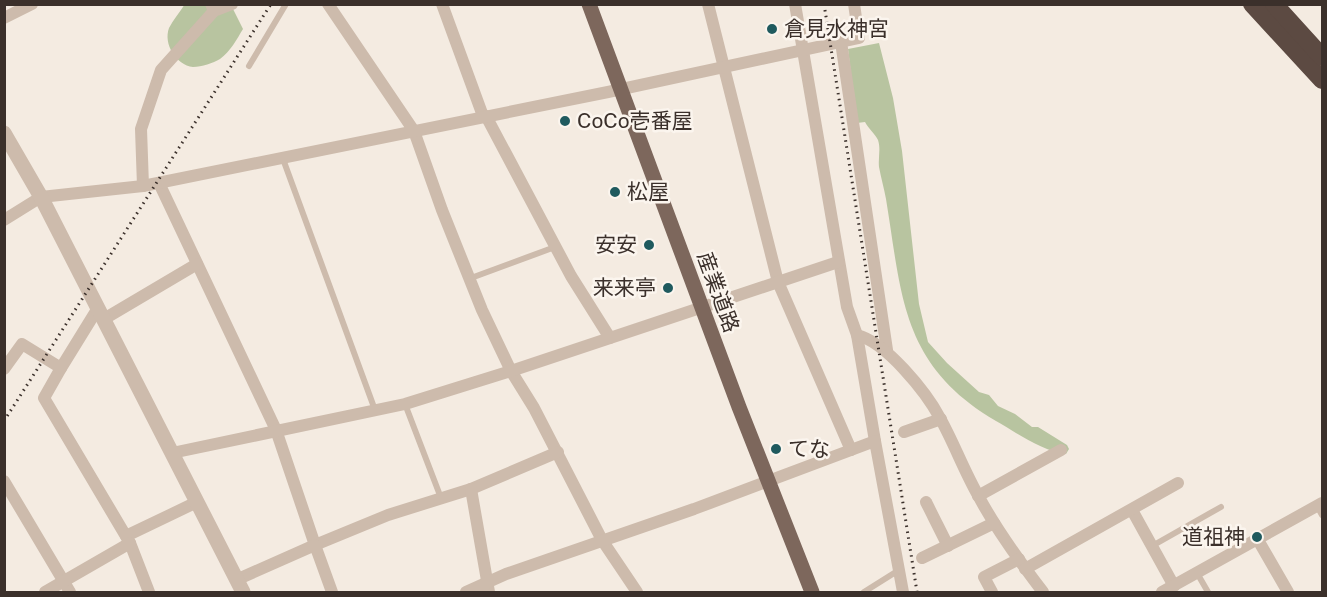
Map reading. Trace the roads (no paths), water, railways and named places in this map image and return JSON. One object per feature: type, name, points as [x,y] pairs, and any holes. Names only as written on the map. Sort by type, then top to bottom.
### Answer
[{"type":"highway","points":[[1254,4],[1323,80]]},
{"type":"highway","points":[[1274,4],[1323,57]]},
{"type":"main road","name":"産業道路","points":[[589,4],[809,591]]},
{"type":"street","points":[[4,18],[32,4]]},
{"type":"street","points":[[143,186],[141,129],[162,70],[213,8],[232,4]]},
{"type":"street","points":[[328,4],[414,131],[442,210],[482,310],[511,371],[558,452],[602,540],[636,592]]},
{"type":"street","points":[[442,4],[485,116],[555,248],[610,338]]},
{"type":"street","points":[[708,4],[778,282],[851,450]]},
{"type":"street","points":[[795,4],[838,262],[847,307],[857,335],[903,592]]},
{"type":"street","points":[[4,219],[41,197],[143,186],[283,159],[859,38],[854,4]]},
{"type":"street","points":[[1254,4],[1323,76]]},
{"type":"street","points":[[841,42],[887,350]]},
{"type":"street","points":[[4,133],[41,197],[240,586],[315,545],[388,515],[471,489],[558,452]]},
{"type":"street","points":[[159,183],[276,430],[332,592]]},
{"type":"street","points":[[172,453],[405,404],[838,262]]},
{"type":"street","points":[[149,592],[128,539],[44,398],[61,368],[101,313],[196,264]]},
{"type":"street","points":[[857,335],[867,337],[887,350],[934,407],[978,496],[1040,592]]},
{"type":"street","points":[[4,369],[22,344],[61,368]]},
{"type":"street","points":[[904,432],[941,419]]},
{"type":"street","points":[[466,592],[488,588],[602,540],[694,509],[875,441]]},
{"type":"street","points":[[978,496],[1061,450]]},
{"type":"street","points":[[4,481],[67,587]]},
{"type":"street","points":[[992,592],[984,578],[1022,564],[1132,510],[1178,483]]},
{"type":"street","points":[[471,489],[488,588]]},
{"type":"street","points":[[45,592],[67,587],[128,539],[197,502]]},
{"type":"street","points":[[926,502],[948,546]]},
{"type":"street","points":[[1132,510],[1152,546],[1167,590],[1321,508]]},
{"type":"street","points":[[922,558],[994,523]]},
{"type":"street","points":[[1258,540],[1288,592]]},
{"type":"lane","points":[[249,66],[286,4]]},
{"type":"lane","points":[[283,159],[375,411]]},
{"type":"lane","points":[[471,278],[555,248]]},
{"type":"lane","points":[[405,404],[441,498]]},
{"type":"lane","points":[[1152,546],[1221,507]]},
{"type":"lane","points":[[864,592],[899,569]]},
{"type":"lane","points":[[1197,573],[1208,592]]},
{"type":"railway","points":[[4,421],[271,4]]},
{"type":"railway","points":[[824,4],[917,592]]},
{"type":"place","name":"倉見水神宮","points":[[772,29]]},
{"type":"place","name":"CoCo壱番屋","points":[[565,121]]},
{"type":"place","name":"松屋","points":[[615,192]]},
{"type":"place","name":"安安","points":[[649,245]]},
{"type":"place","name":"来来亭","points":[[668,288]]},
{"type":"place","name":"てな","points":[[776,449]]},
{"type":"place","name":"道祖神","points":[[1257,537]]}]
